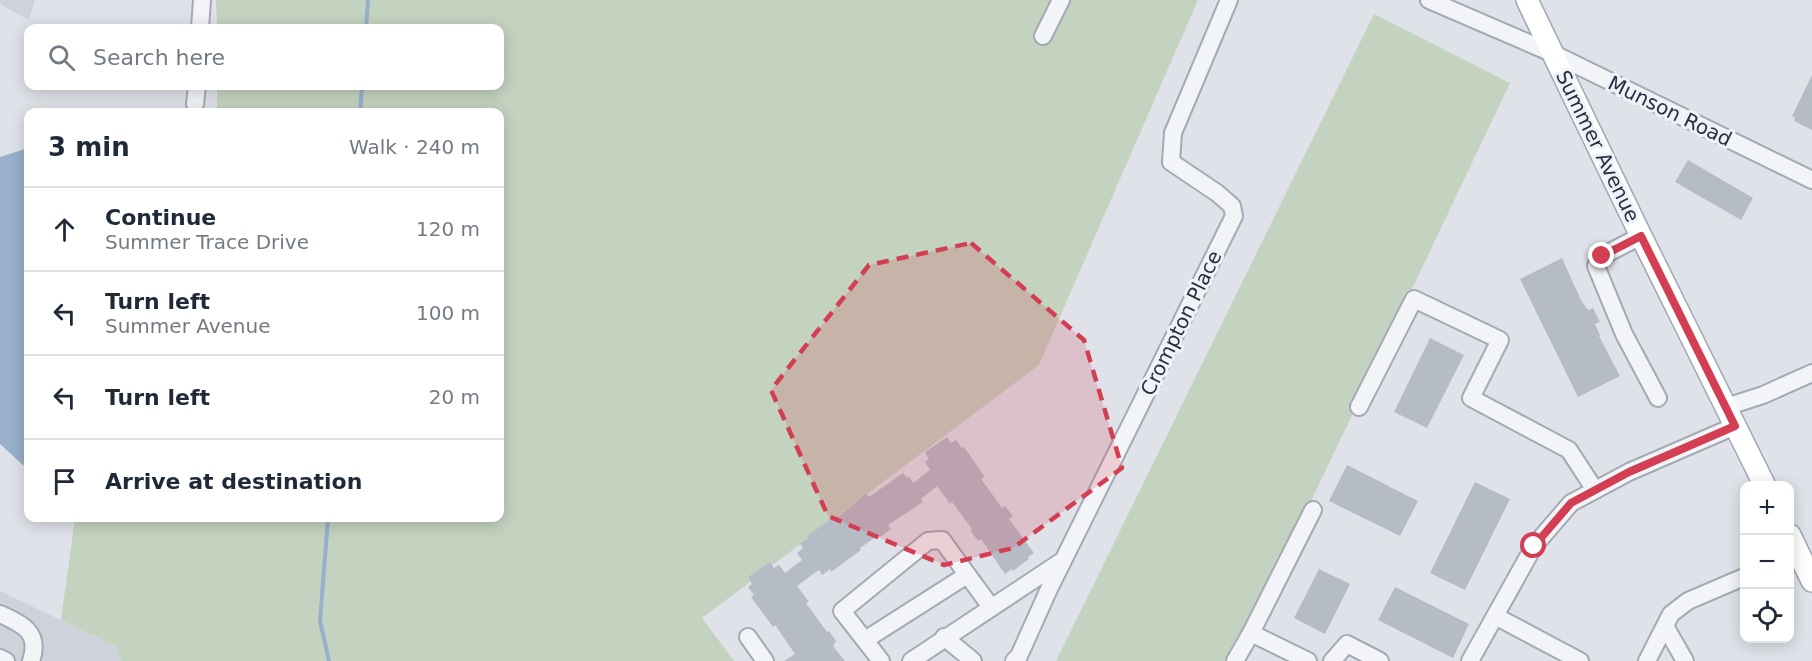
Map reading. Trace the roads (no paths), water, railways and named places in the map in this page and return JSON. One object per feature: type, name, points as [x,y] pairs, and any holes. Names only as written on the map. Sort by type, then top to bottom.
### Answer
[{"type":"main road","name":"Summer Avenue","points":[[1527,0],[1763,481]]},
{"type":"main road","points":[[1794,551],[1812,580]]},
{"type":"street","points":[[200,24],[202,0]]},
{"type":"street","points":[[1043,36],[1061,0]]},
{"type":"street","name":"Crompton Place","points":[[1014,661],[1019,656],[1063,561],[1233,216],[1232,206],[1171,162],[1173,133],[1229,0]]},
{"type":"street","name":"Munson Road","points":[[1429,0],[1554,54],[1812,180]]},
{"type":"street","points":[[195,104],[196,90]]},
{"type":"street","points":[[1641,236],[1602,256],[1596,266],[1624,334],[1658,398]]},
{"type":"street","points":[[1359,407],[1414,299],[1500,340],[1471,398],[1569,450],[1595,490]]},
{"type":"street","points":[[1470,661],[1534,546],[1571,503],[1731,416],[1762,395],[1812,373]]},
{"type":"street","points":[[1235,661],[1313,510]]},
{"type":"street","points":[[881,661],[842,610],[928,541],[942,540],[991,607]]},
{"type":"street","points":[[911,661],[944,637],[1063,561]]},
{"type":"street","points":[[865,640],[968,574]]},
{"type":"street","points":[[1647,661],[1671,614],[1688,601],[1740,579]]},
{"type":"street","points":[[0,614],[23,625],[31,634],[34,646],[31,661]]},
{"type":"street","points":[[1495,616],[1580,661]]},
{"type":"street","points":[[1665,626],[1685,661]]},
{"type":"street","points":[[1251,633],[1308,661]]},
{"type":"street","points":[[748,637],[765,661]]},
{"type":"street","points":[[944,637],[973,661]]},
{"type":"street","points":[[1332,661],[1347,644],[1380,661]]},
{"type":"street","points":[[0,658],[6,661]]},
{"type":"water","points":[[24,149],[24,465],[0,444],[0,157]]},
{"type":"waterway","points":[[366,24],[368,0]]},
{"type":"waterway","points":[[360,108],[362,90]]},
{"type":"waterway","points":[[328,522],[320,621],[329,661]]}]
